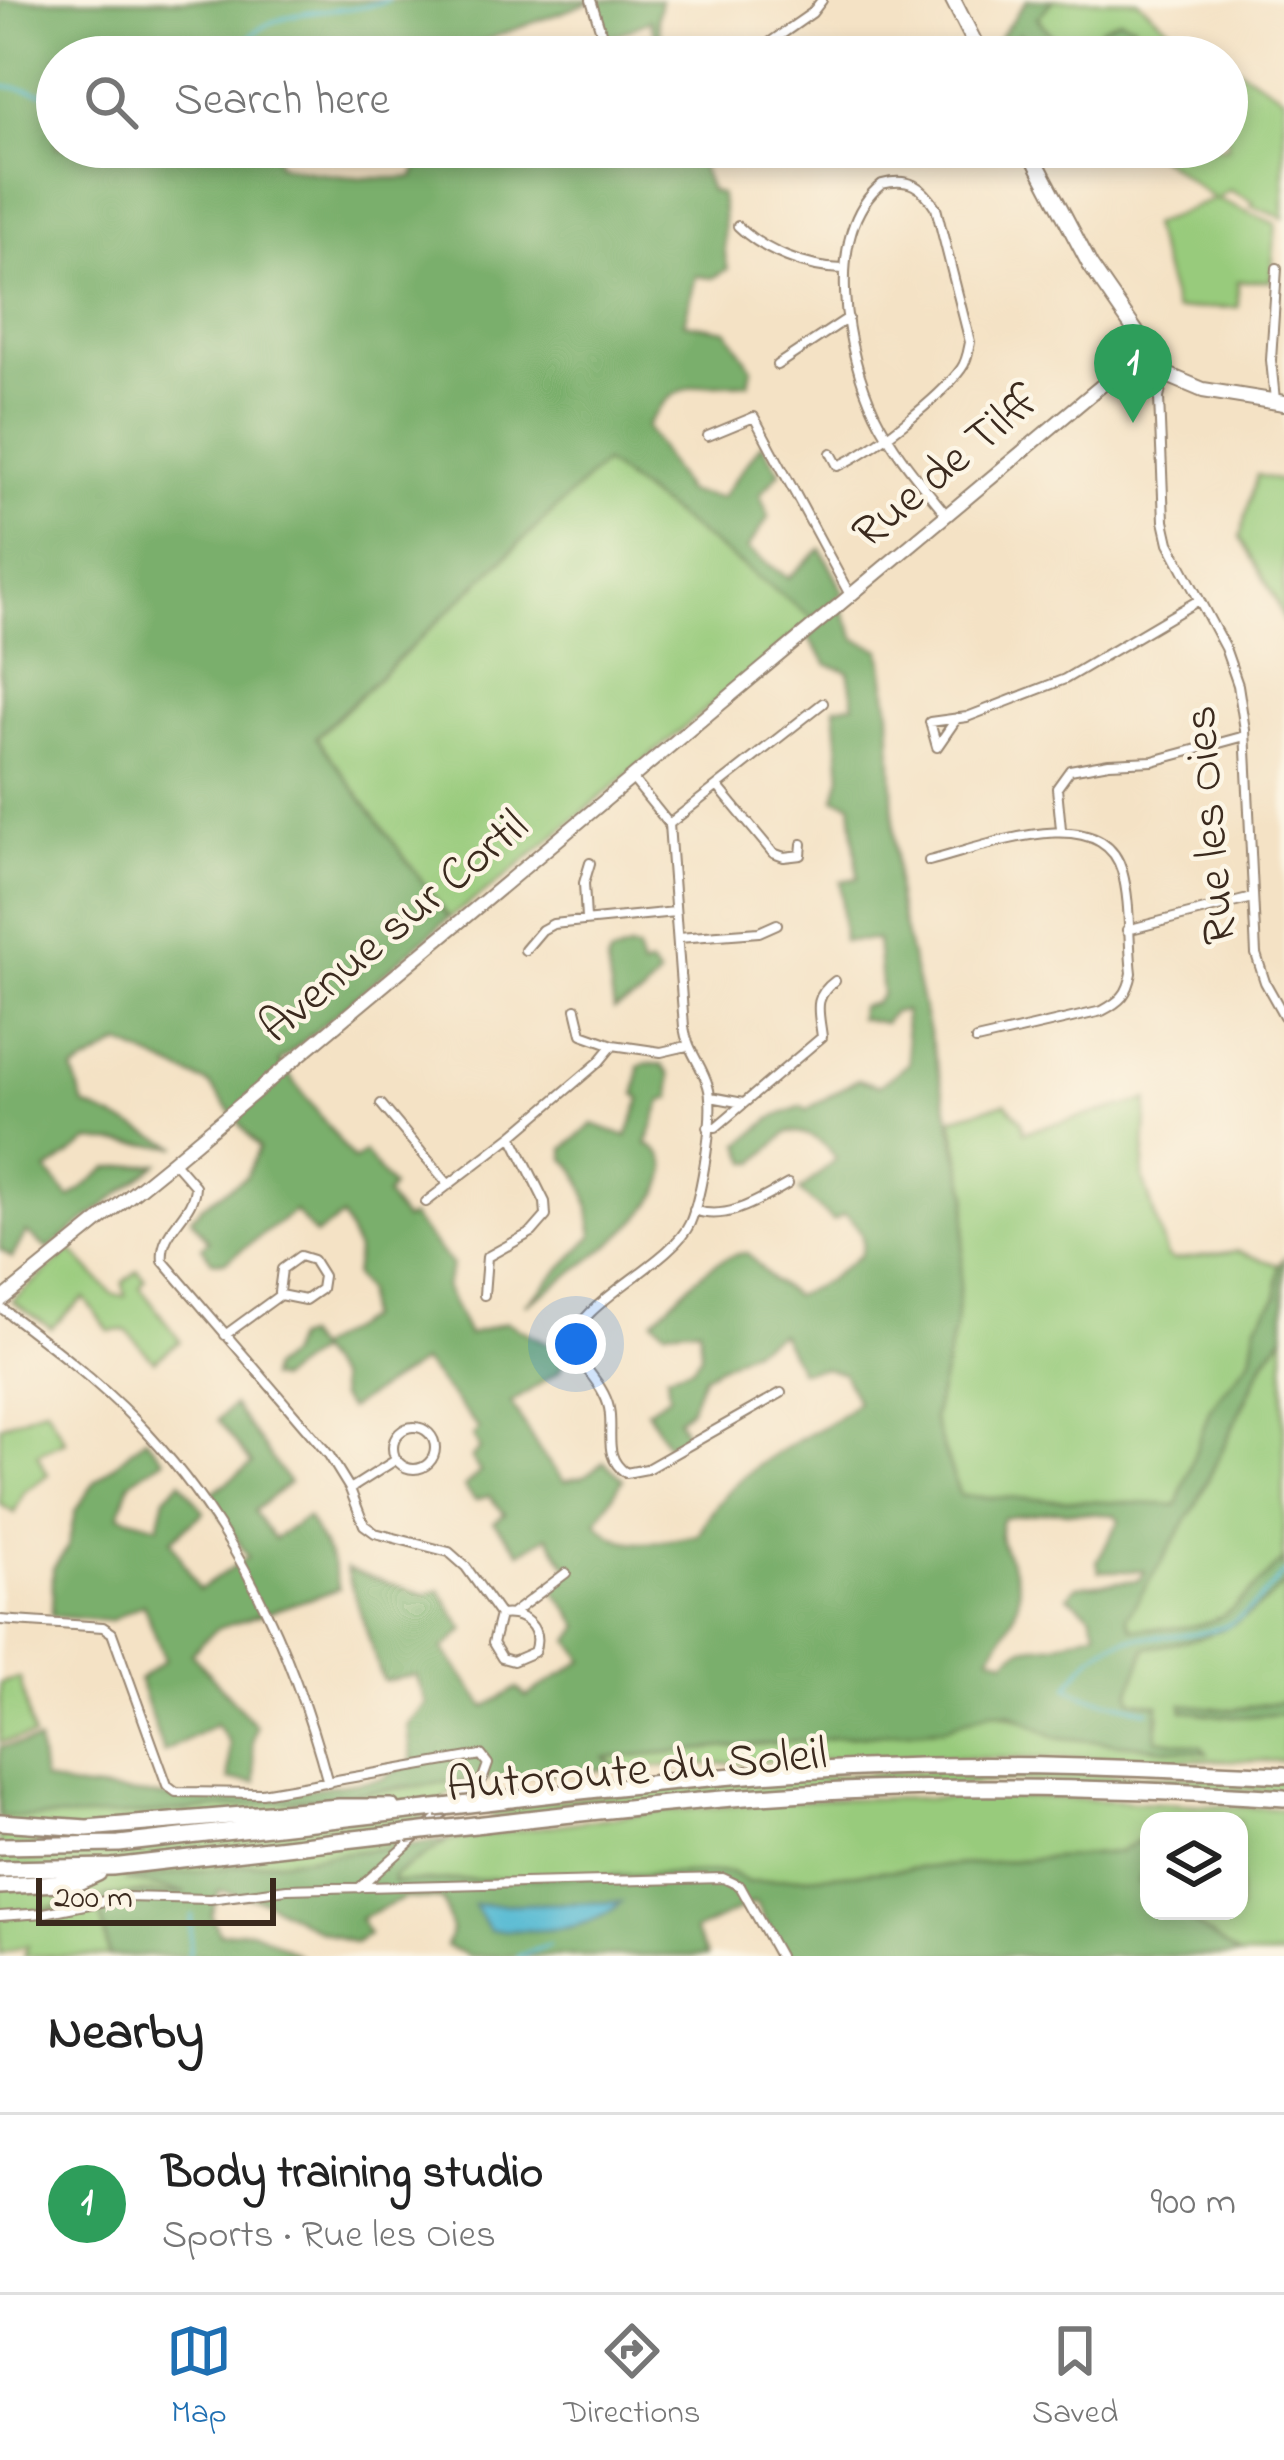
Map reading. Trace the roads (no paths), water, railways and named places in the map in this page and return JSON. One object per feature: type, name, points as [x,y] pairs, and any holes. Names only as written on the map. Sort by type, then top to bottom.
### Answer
[{"type":"highway","name":"Autoroute du Soleil","points":[[0,1846],[119,1844],[678,1781],[857,1768],[1150,1768],[1284,1775]]},
{"type":"highway","name":"Autoroute du Soleil","points":[[0,1869],[112,1867],[706,1799],[860,1790],[999,1787],[1284,1798]]},
{"type":"highway","points":[[0,1822],[87,1828],[379,1804],[408,1811]]},
{"type":"highway","points":[[0,1886],[78,1882],[112,1867]]},
{"type":"main road","points":[[953,0],[971,36]]},
{"type":"main road","points":[[1038,168],[1069,230],[1165,374],[1203,390],[1280,402]]},
{"type":"main road","name":"Rue de Tilff","points":[[835,609],[1119,371],[1148,354]]},
{"type":"main road","name":"Avenue sur Cortil","points":[[0,1304],[63,1246],[172,1161],[835,609]]},
{"type":"street","points":[[591,0],[602,36]]},
{"type":"street","points":[[780,36],[812,14],[823,0]]},
{"type":"street","points":[[831,453],[838,466],[859,457],[886,434],[948,385],[966,364],[970,341],[936,208],[926,191],[902,181],[882,184],[862,209],[843,268],[848,318],[864,386],[886,434],[946,515]]},
{"type":"street","points":[[738,226],[751,239],[803,262],[824,269],[843,268]]},
{"type":"street","points":[[1277,268],[1271,360],[1280,402]]},
{"type":"street","points":[[777,365],[848,318]]},
{"type":"street","name":"Rue les Oies","points":[[1165,374],[1159,398],[1164,521],[1173,555],[1232,667],[1245,736],[1256,953],[1279,995],[1284,1016]]},
{"type":"street","name":"Rue de Tilff","points":[[708,436],[754,417],[850,595]]},
{"type":"street","points":[[957,718],[1065,679],[1199,600]]},
{"type":"street","points":[[669,824],[823,704]]},
{"type":"street","points":[[1061,830],[1057,788],[1070,770],[1153,760],[1245,736]]},
{"type":"street","points":[[631,777],[669,824],[687,1046],[711,1097],[708,1127],[688,1228],[574,1331],[573,1350],[603,1391],[609,1408],[610,1454],[626,1473],[647,1469],[781,1393]]},
{"type":"street","points":[[719,788],[773,853],[801,855],[802,844]]},
{"type":"street","points":[[929,861],[1073,830],[1101,841],[1122,871],[1132,973],[1120,1001],[1102,1011],[976,1040]]},
{"type":"street","points":[[586,920],[584,883],[590,863]]},
{"type":"street","points":[[1127,930],[1252,898]]},
{"type":"street","points":[[525,950],[553,924],[675,911]]},
{"type":"street","points":[[678,938],[759,932],[777,924]]},
{"type":"street","points":[[708,1127],[716,1127],[826,1037],[818,1000],[821,991],[835,981]]},
{"type":"street","points":[[576,1009],[584,1036],[661,1052],[687,1046]]},
{"type":"street","points":[[426,1202],[512,1136],[614,1045]]},
{"type":"street","points":[[711,1097],[743,1102]]},
{"type":"street","points":[[380,1104],[449,1184]]},
{"type":"street","points":[[484,1295],[487,1257],[532,1232],[546,1216],[545,1202],[512,1136]]},
{"type":"street","points":[[172,1161],[195,1186],[194,1198],[167,1233],[161,1248],[163,1261],[329,1455],[364,1525],[375,1533],[449,1552],[466,1567],[500,1616],[493,1643],[502,1658],[513,1661],[534,1652],[538,1641],[535,1628],[512,1614]]},
{"type":"street","points":[[694,1210],[726,1214],[788,1184]]},
{"type":"street","points":[[225,1335],[280,1295],[305,1300],[314,1296],[323,1283],[319,1265],[300,1256],[286,1263],[280,1295]]},
{"type":"street","points":[[0,1304],[134,1419],[194,1488],[257,1586],[307,1705],[328,1784]]},
{"type":"street","points":[[423,1428],[430,1433],[435,1448],[429,1463],[414,1469],[395,1461],[393,1443],[404,1429],[423,1428]]},
{"type":"street","points":[[350,1489],[395,1461]]},
{"type":"street","points":[[500,1616],[512,1614],[566,1573]]},
{"type":"street","points":[[0,1620],[103,1627],[112,1633],[166,1785],[176,1792],[262,1792],[328,1784],[481,1755],[488,1764],[483,1778],[359,1888]]},
{"type":"street","points":[[0,1916],[125,1897],[196,1899],[287,1889],[723,1878],[740,1886],[779,1956]]},
{"type":"street","points":[[196,1899],[196,1910]]},
{"type":"water","points":[[621,1902],[592,1921],[542,1930],[489,1930],[474,1905]]},
{"type":"waterway","points":[[251,36],[289,16],[388,0]]},
{"type":"waterway","points":[[0,85],[36,91]]},
{"type":"waterway","points":[[1149,1711],[1068,1687],[1084,1665],[1118,1642],[1196,1633],[1228,1624],[1284,1573]]},
{"type":"waterway","points":[[189,1956],[192,1915]]},
{"type":"waterway","points":[[518,1956],[549,1945]]},
{"type":"place","name":"Body training studio","points":[[1133,423]]}]
